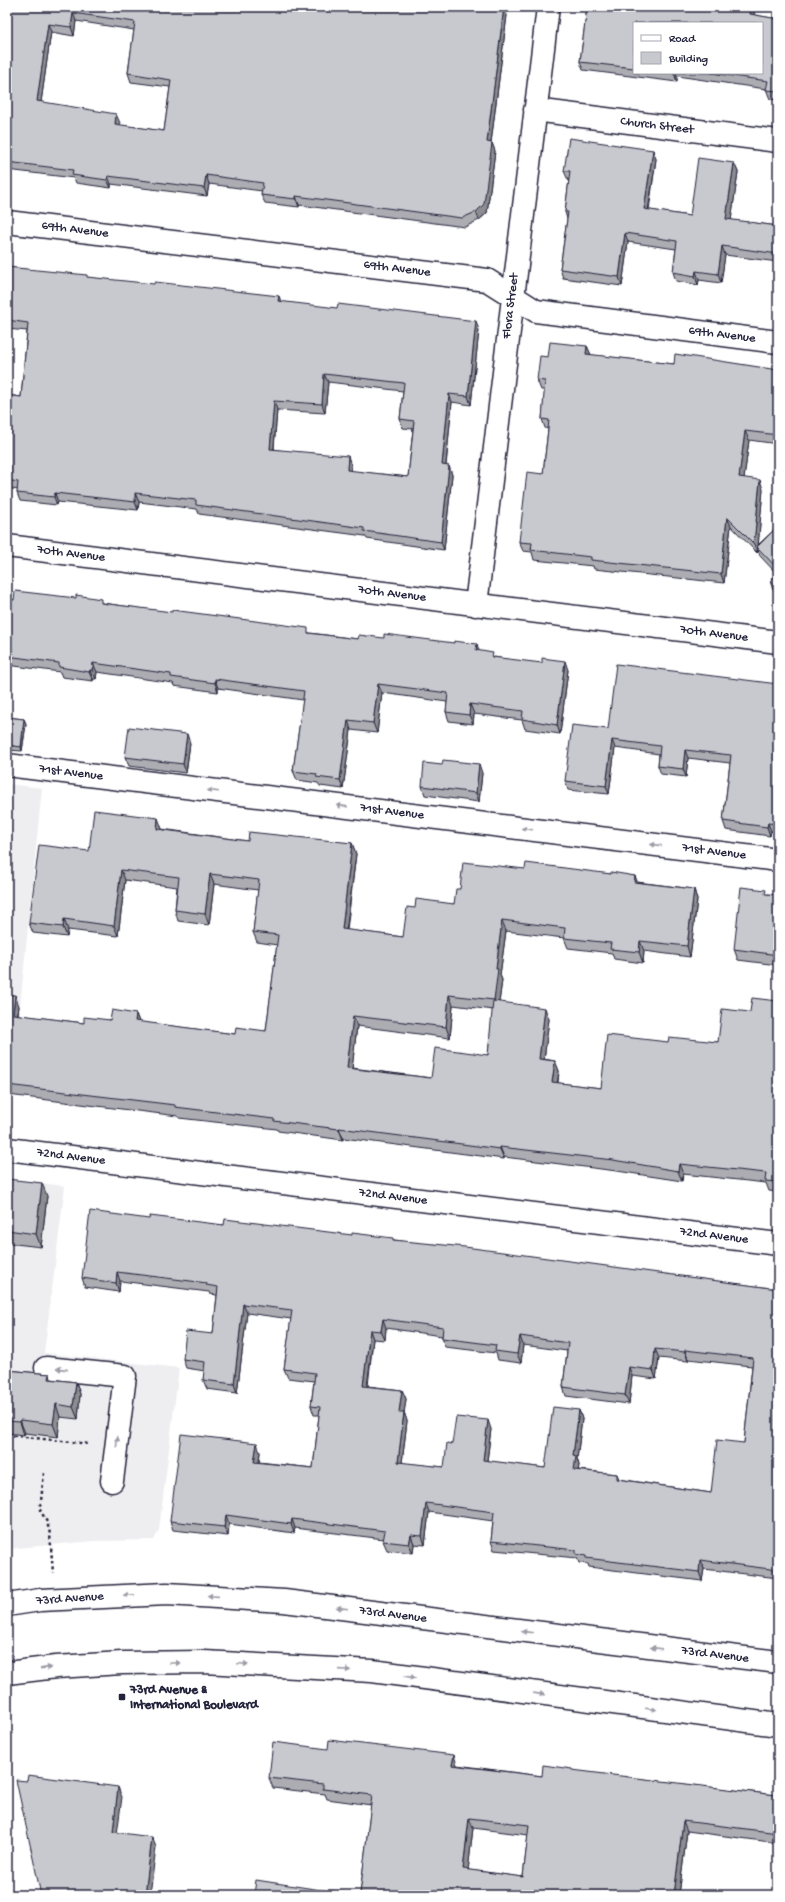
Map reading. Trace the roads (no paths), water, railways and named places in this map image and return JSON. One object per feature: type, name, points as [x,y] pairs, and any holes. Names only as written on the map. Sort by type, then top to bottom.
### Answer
[{"type":"street","name":"Flora Street","points":[[476,605],[548,7]]},
{"type":"street","name":"Church Street","points":[[535,110],[778,141]]},
{"type":"street","name":"69th Avenue","points":[[7,222],[487,280],[536,310],[778,342]]},
{"type":"street","name":"70th Avenue","points":[[7,546],[778,642]]},
{"type":"street","name":"71st Avenue","points":[[7,765],[778,860]]},
{"type":"street","name":"72nd Avenue","points":[[7,1149],[778,1244]]},
{"type":"street","points":[[46,1368],[125,1376],[112,1481]]},
{"type":"street","name":"73rd Avenue","points":[[7,1605],[55,1599],[168,1594],[284,1601],[778,1662]]},
{"type":"street","points":[[7,1673],[90,1664],[204,1662],[372,1672],[778,1725]]},
{"type":"place","name":"73rd Avenue & International Boulevard","points":[[122,1697]]}]
